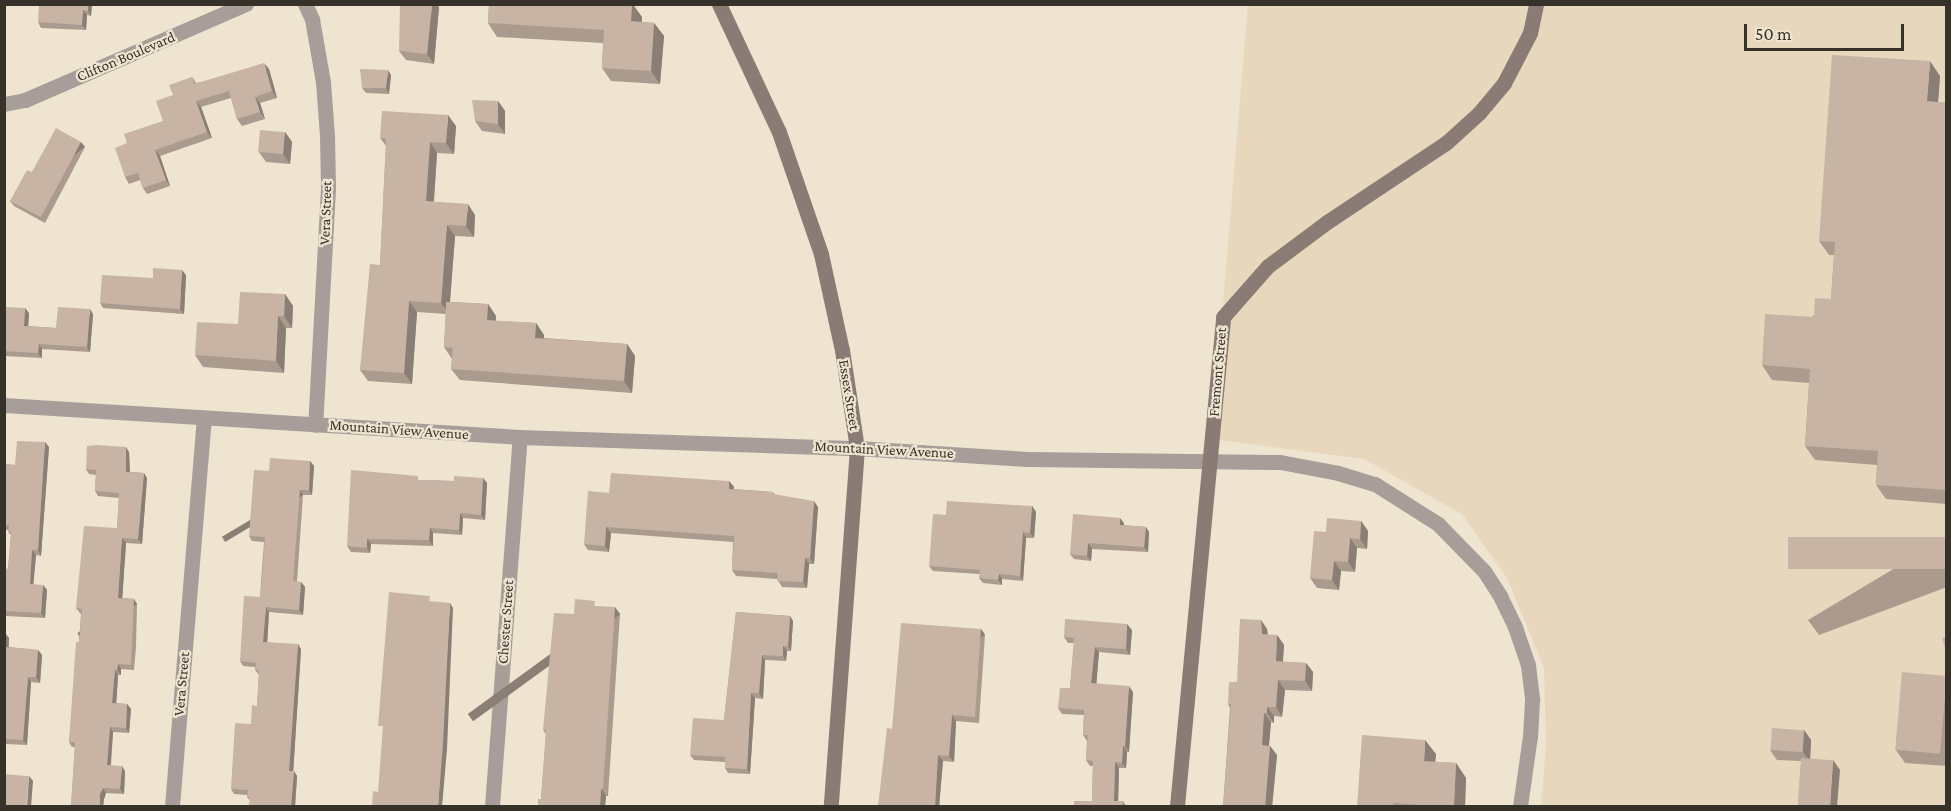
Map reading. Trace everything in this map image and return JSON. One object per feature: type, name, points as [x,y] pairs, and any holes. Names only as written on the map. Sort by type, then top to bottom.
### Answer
[{"type":"street","name":"Clifton Boulevard","points":[[4,104],[25,100],[246,4]]},
{"type":"street","name":"Vera Street","points":[[305,4],[312,19],[323,82],[328,188],[315,425]]},
{"type":"street","name":"Essex Street","points":[[719,4],[780,132],[821,254],[842,350],[857,448],[831,807]]},
{"type":"street","name":"Fremont Street","points":[[1177,807],[1223,317],[1268,266],[1446,143],[1479,113],[1504,83],[1530,33],[1536,4]]},
{"type":"street","name":"Mountain View Avenue","points":[[4,405],[520,437],[857,448],[1027,459],[1209,463],[1280,462],[1309,465],[1375,484],[1438,524],[1484,571],[1500,596],[1515,627],[1527,665],[1532,700],[1530,736],[1520,807]]},
{"type":"street","name":"Vera Street","points":[[172,807],[204,418]]},
{"type":"street","name":"Chester Street","points":[[492,807],[520,437]]},
{"type":"shaded area","points":[[1248,5],[1946,5],[1946,806],[1541,806],[1546,746],[1544,668],[1507,578],[1462,514],[1364,459],[1212,439]]},
{"type":"building","points":[[39,4],[88,4],[88,11],[83,10],[82,25],[38,22]]},
{"type":"building","points":[[400,4],[432,4],[427,54],[399,51]]},
{"type":"building","points":[[489,4],[632,4],[631,21],[654,23],[651,71],[602,68],[604,30],[488,23]]},
{"type":"building","points":[[1832,55],[1930,61],[1927,101],[1947,103],[1947,490],[1876,485],[1878,451],[1805,446],[1810,369],[1762,365],[1765,314],[1814,317],[1815,298],[1831,299],[1835,242],[1819,241]]},
{"type":"building","points":[[264,63],[272,91],[255,97],[260,112],[237,119],[229,91],[196,101],[207,132],[155,150],[166,180],[143,188],[138,173],[125,177],[115,148],[127,143],[124,134],[163,121],[156,101],[173,95],[169,85],[192,77],[194,84]]},
{"type":"building","points":[[360,69],[388,70],[386,88],[362,88]]},
{"type":"building","points":[[472,100],[498,101],[498,124],[475,121]]},
{"type":"building","points":[[382,111],[448,115],[446,143],[430,142],[426,201],[468,204],[466,226],[447,225],[441,303],[409,301],[404,373],[360,370],[370,264],[380,265],[386,139],[380,138]]},
{"type":"building","points":[[56,128],[81,142],[41,217],[10,201],[27,170],[32,172]]},
{"type":"building","points":[[260,130],[285,132],[283,154],[258,152]]},
{"type":"building","points":[[153,268],[182,270],[180,309],[100,303],[102,275],[153,278]]},
{"type":"building","points":[[240,292],[285,294],[284,316],[278,316],[276,361],[195,355],[197,322],[238,324]]},
{"type":"building","points":[[446,302],[488,304],[487,320],[536,323],[535,338],[627,344],[624,381],[451,369],[453,348],[444,347]]},
{"type":"building","points":[[4,307],[25,308],[24,326],[56,328],[58,307],[90,309],[87,347],[39,344],[38,353],[4,351]]},
{"type":"building","points":[[17,441],[45,442],[38,550],[32,550],[30,584],[43,585],[41,613],[4,611],[4,568],[8,569],[11,532],[8,532],[9,525],[4,525],[4,464],[15,465]]},
{"type":"building","points":[[87,446],[126,447],[126,472],[144,473],[138,539],[122,538],[118,598],[134,599],[131,665],[118,664],[115,670],[112,703],[127,704],[126,728],[110,727],[107,765],[122,766],[120,789],[103,788],[100,794],[100,807],[71,807],[75,742],[69,742],[76,642],[79,642],[82,609],[76,608],[84,526],[117,528],[119,493],[95,491],[96,470],[86,469]]},
{"type":"building","points":[[270,458],[310,461],[309,490],[300,490],[293,581],[301,582],[299,610],[266,607],[263,642],[298,644],[289,771],[294,771],[291,807],[249,807],[248,790],[231,789],[235,723],[251,724],[252,705],[257,706],[259,670],[255,670],[256,663],[240,661],[244,596],[260,597],[262,579],[265,537],[249,536],[254,470],[269,471]]},
{"type":"building","points":[[351,470],[418,476],[418,480],[454,481],[454,476],[483,478],[481,515],[460,513],[459,530],[430,528],[429,540],[367,539],[367,548],[347,546]]},
{"type":"building","points":[[611,473],[729,481],[729,489],[773,492],[773,494],[814,501],[810,558],[805,558],[803,582],[777,581],[778,573],[732,570],[734,536],[606,527],[605,546],[584,544],[588,491],[609,493]]},
{"type":"building","points":[[947,501],[1032,506],[1030,533],[1023,532],[1020,576],[999,574],[998,580],[979,578],[980,570],[929,566],[933,514],[946,515]]},
{"type":"building","points":[[1073,514],[1120,518],[1120,525],[1146,527],[1144,547],[1088,543],[1087,556],[1070,554]]},
{"type":"building","points":[[1327,518],[1361,521],[1360,539],[1350,538],[1348,562],[1334,561],[1332,580],[1310,578],[1314,531],[1326,532]]},
{"type":"building","points":[[1788,537],[1946,537],[1946,569],[1788,569]]},
{"type":"building","points":[[389,592],[430,596],[429,601],[450,603],[438,807],[372,807],[373,791],[378,792],[383,726],[378,726]]},
{"type":"building","points":[[575,599],[595,601],[594,606],[615,607],[600,807],[538,807],[538,799],[541,799],[546,730],[543,730],[554,613],[574,614]]},
{"type":"building","points":[[736,612],[790,616],[788,646],[783,646],[783,656],[762,655],[759,693],[751,693],[747,769],[725,768],[725,757],[690,755],[693,718],[724,720]]},
{"type":"building","points":[[1065,619],[1127,624],[1126,649],[1095,647],[1091,683],[1129,686],[1122,763],[1115,762],[1114,801],[1123,801],[1122,807],[1074,807],[1074,801],[1092,801],[1093,761],[1086,760],[1088,735],[1083,735],[1084,710],[1058,708],[1060,688],[1070,688],[1074,638],[1064,637]]},
{"type":"building","points":[[1240,619],[1261,620],[1262,634],[1277,635],[1276,661],[1306,663],[1305,681],[1278,680],[1276,707],[1267,707],[1267,713],[1264,713],[1262,745],[1270,746],[1265,807],[1223,807],[1231,704],[1228,704],[1229,682],[1237,682]]},
{"type":"building","points":[[901,623],[981,629],[975,717],[952,715],[949,756],[938,755],[935,807],[878,807],[887,728],[892,729]]},
{"type":"building","points":[[4,633],[5,647],[38,650],[36,677],[28,677],[23,740],[4,739]]},
{"type":"building","points":[[1947,637],[1947,653],[1942,638]]},
{"type":"building","points":[[1902,672],[1946,676],[1940,754],[1895,750]]},
{"type":"building","points":[[1772,728],[1804,730],[1802,752],[1770,750]]},
{"type":"building","points":[[1362,735],[1425,740],[1424,761],[1456,763],[1454,807],[1393,803],[1393,807],[1357,807]]},
{"type":"building","points":[[1801,758],[1833,760],[1830,806],[1798,806]]},
{"type":"building","points":[[4,774],[29,776],[26,806],[4,806]]}]
